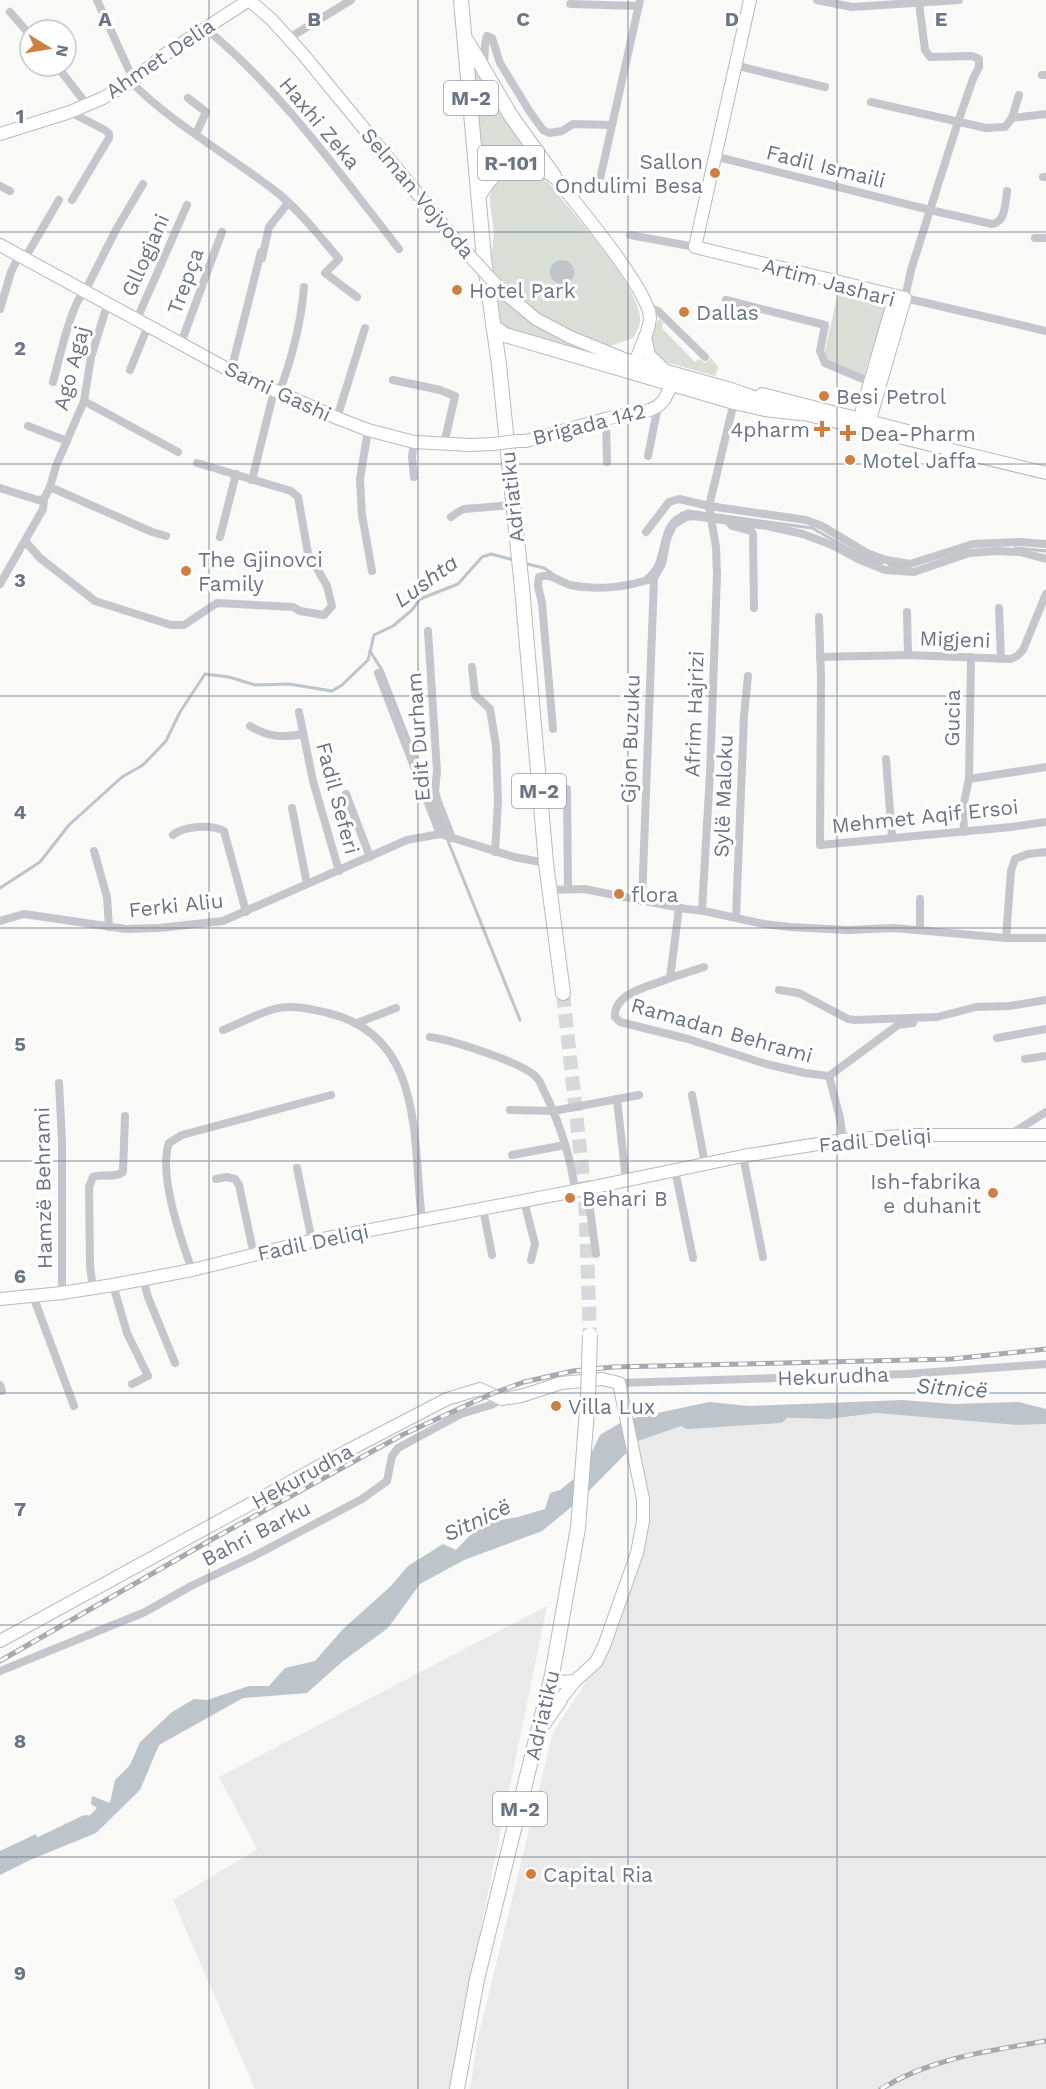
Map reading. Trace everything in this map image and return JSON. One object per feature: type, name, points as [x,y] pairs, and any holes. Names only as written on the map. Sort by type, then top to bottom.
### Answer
[{"type":"main road","name":"Adriatiku","points":[[460,0],[478,195],[499,364],[522,588],[546,863],[563,993]]},
{"type":"main road","name":"R-101","points":[[465,36],[482,70],[510,116],[554,176]]},
{"type":"main road","name":"R-101","points":[[478,195],[495,174],[511,163],[529,163],[554,176]]},
{"type":"main road","points":[[493,326],[498,332],[516,338],[733,395],[765,409],[800,413]]},
{"type":"main road","points":[[499,364],[505,350],[516,338]]},
{"type":"main road","name":"Adriatiku","points":[[458,2089],[477,1979],[541,1727],[554,1696],[552,1675],[578,1528],[588,1397],[590,1335]]},
{"type":"street","points":[[97,0],[132,81],[144,96],[288,203],[339,259],[325,273],[357,297]]},
{"type":"street","name":"Ahmet Delia","points":[[0,134],[70,112],[132,81],[164,54],[249,0]]},
{"type":"street","name":"Selman Vojvoda","points":[[249,0],[289,38],[458,243],[501,290],[536,319],[570,337],[669,378]]},
{"type":"street","points":[[289,38],[351,0]]},
{"type":"street","points":[[695,247],[750,0]]},
{"type":"street","points":[[817,0],[852,7],[960,0]]},
{"type":"street","points":[[570,4],[640,3],[598,188]]},
{"type":"street","points":[[863,424],[870,382],[911,270],[958,122],[979,67],[980,59],[972,56],[930,57],[925,50],[919,3]]},
{"type":"street","points":[[10,12],[18,21]]},
{"type":"street","name":"Haxhi Zeka","points":[[205,28],[260,80],[291,114],[399,249]]},
{"type":"street","points":[[482,70],[487,36],[492,38],[500,63],[543,130],[549,133],[562,131],[573,124],[612,125]]},
{"type":"street","points":[[734,66],[825,87]]},
{"type":"street","points":[[66,78],[87,105]]},
{"type":"street","points":[[871,102],[958,122],[997,128],[1005,127],[1012,118],[1018,95]]},
{"type":"street","points":[[188,98],[206,112],[196,134]]},
{"type":"street","name":"Ahmet Delia","points":[[70,112],[105,130],[110,138],[72,200]]},
{"type":"street","points":[[1012,118],[1046,114]]},
{"type":"street","name":"Fadil Ismaili","points":[[714,156],[992,224],[1002,219],[1007,191]]},
{"type":"street","name":"R-101","points":[[554,176],[630,274],[648,307]]},
{"type":"street","points":[[53,382],[80,296],[85,291],[117,228],[143,184]]},
{"type":"street","points":[[0,186],[9,191]]},
{"type":"street","points":[[0,309],[11,272],[59,200]]},
{"type":"street","points":[[231,371],[269,227],[288,203]]},
{"type":"street","name":"Gllogjani","points":[[142,322],[187,205]]},
{"type":"street","name":"Trepça","points":[[182,343],[222,232]]},
{"type":"street","name":"Artim Jashari","points":[[630,235],[695,247],[900,297],[863,424]]},
{"type":"street","points":[[1035,238],[1046,238]]},
{"type":"street","name":"Sami Gashi","points":[[0,245],[231,371],[337,418],[368,430],[414,442],[493,444]]},
{"type":"street","points":[[252,480],[277,392],[292,359],[302,317],[304,286]]},
{"type":"street","points":[[900,297],[1046,331]]},
{"type":"street","points":[[726,300],[825,325],[820,351],[825,363],[870,382]]},
{"type":"street","name":"Ago Agaj","points":[[0,584],[3,574],[25,542],[43,509],[44,499],[56,466],[84,401],[91,357],[105,312],[110,304]]},
{"type":"street","points":[[635,362],[650,320],[648,307]]},
{"type":"street","points":[[648,307],[658,311],[705,357]]},
{"type":"street","points":[[130,370],[142,322]]},
{"type":"street","points":[[337,418],[365,328]]},
{"type":"street","points":[[645,337],[649,355],[669,378]]},
{"type":"street","name":"Brigada 142","points":[[493,444],[526,441],[658,406],[669,378]]},
{"type":"street","points":[[393,380],[440,390],[455,396],[444,444]]},
{"type":"street","points":[[733,395],[763,394],[863,424],[1046,473]]},
{"type":"street","name":"Afrim Hajrizi","points":[[702,910],[716,624],[717,566],[709,506],[733,395]]},
{"type":"street","points":[[84,401],[178,452]]},
{"type":"street","points":[[648,456],[658,406]]},
{"type":"street","points":[[800,413],[863,424],[1046,468]]},
{"type":"street","points":[[607,462],[606,424],[609,418]]},
{"type":"street","name":"Ago Agaj","points":[[28,426],[67,441]]},
{"type":"street","points":[[368,430],[360,479],[372,571]]},
{"type":"street","points":[[414,442],[412,457],[414,477]]},
{"type":"street","points":[[25,542],[40,558],[95,601],[171,626],[184,625],[217,603],[293,607],[300,611],[324,615],[332,606],[331,594],[321,571],[308,553],[298,497],[291,491],[197,463]]},
{"type":"street","points":[[220,537],[236,474]]},
{"type":"street","points":[[50,487],[166,536]]},
{"type":"street","points":[[0,488],[38,500],[44,499]]},
{"type":"street","points":[[646,532],[669,502],[680,499],[709,506],[806,520],[822,526],[867,553],[886,560],[910,564],[973,544],[1020,542],[1045,544]]},
{"type":"street","points":[[451,517],[464,509],[512,505]]},
{"type":"street","name":"Gjon Buzuku","points":[[642,901],[654,578],[662,564],[669,532],[673,525],[686,516],[711,519]]},
{"type":"street","points":[[711,519],[767,525],[803,534],[885,570],[914,572],[969,553],[997,551],[1020,552],[1046,559]]},
{"type":"street","points":[[728,520],[732,526],[752,531],[753,534],[754,608]]},
{"type":"street","points":[[803,534],[806,520]]},
{"type":"street","points":[[553,729],[542,603],[538,586],[539,577],[550,576],[578,587],[604,588],[654,578]]},
{"type":"street","name":"Migjeni","points":[[820,657],[908,656],[1001,659],[1017,657],[1023,650],[1046,594]]},
{"type":"street","name":"Migjeni","points":[[999,608],[1001,659]]},
{"type":"street","name":"Migjeni","points":[[907,612],[908,656]]},
{"type":"street","name":"Mehmet Aqif Ersoi","points":[[819,617],[819,845],[1046,822]]},
{"type":"street","name":"Edit Durham","points":[[428,631],[437,771],[435,791],[446,836]]},
{"type":"street","name":"Gucia","points":[[964,832],[963,807],[969,779],[971,657]]},
{"type":"street","points":[[472,667],[475,695],[490,709],[496,746],[498,802],[495,852]]},
{"type":"street","points":[[378,673],[446,836]]},
{"type":"street","name":"Sylë Maloku","points":[[736,917],[744,716],[748,676]]},
{"type":"street","name":"Fadil Seferi","points":[[300,711],[313,781],[339,871]]},
{"type":"street","name":"Fadil Seferi","points":[[250,726],[261,733],[274,736],[303,734]]},
{"type":"street","points":[[886,759],[892,837]]},
{"type":"street","points":[[969,779],[1046,767]]},
{"type":"street","points":[[567,789],[568,889]]},
{"type":"street","points":[[346,794],[370,857]]},
{"type":"street","points":[[292,808],[307,884]]},
{"type":"street","name":"Ferki Aliu","points":[[173,835],[181,830],[199,828],[214,827],[224,831],[246,912]]},
{"type":"street","name":"Ferki Aliu","points":[[0,921],[24,914],[119,929],[159,928],[223,921],[407,840],[446,836],[495,852],[546,863]]},
{"type":"street","name":"Ferki Aliu","points":[[94,851],[107,897],[109,927]]},
{"type":"street","points":[[1006,938],[1011,872],[1015,859],[1028,854],[1046,852]]},
{"type":"street","points":[[549,890],[584,889],[790,927],[848,930],[894,928],[1006,938],[1046,938]]},
{"type":"street","points":[[920,899],[920,930]]},
{"type":"street","name":"Ramadan Behrami","points":[[670,978],[679,908]]},
{"type":"street","name":"Ramadan Behrami","points":[[704,967],[624,996],[616,1005],[615,1017],[620,1022],[688,1039],[766,1064],[829,1076],[843,1140]]},
{"type":"street","points":[[779,990],[799,993],[851,1020],[937,1017]]},
{"type":"street","points":[[829,1076],[898,1025],[976,1007],[1010,1006],[1046,1000]]},
{"type":"street","points":[[223,1030],[274,1009],[288,1007],[335,1014],[371,1032],[389,1050],[396,1061],[408,1092],[422,1220]]},
{"type":"street","points":[[357,1023],[396,1008]]},
{"type":"street","points":[[997,1038],[1046,1029]]},
{"type":"street","points":[[430,1037],[472,1047],[529,1072],[537,1078],[553,1111],[581,1190],[596,1254]]},
{"type":"street","points":[[1025,1059],[1046,1056]]},
{"type":"street","name":"Hamzë Behrami","points":[[58,1083],[62,1141],[62,1293]]},
{"type":"street","points":[[192,1270],[174,1216],[166,1158],[169,1143],[182,1135],[331,1095]]},
{"type":"street","points":[[510,1110],[553,1111],[639,1095]]},
{"type":"street","points":[[692,1095],[705,1164]]},
{"type":"street","points":[[617,1099],[627,1180]]},
{"type":"street","points":[[1010,1135],[1046,1112]]},
{"type":"street","points":[[93,1289],[90,1266],[90,1181],[96,1176],[116,1176],[123,1172],[125,1116]]},
{"type":"street","name":"Fadil Deliqi","points":[[0,1299],[93,1289],[192,1270],[312,1241],[581,1190],[743,1156],[843,1140],[914,1135],[1046,1135]]},
{"type":"street","points":[[513,1155],[565,1144]]},
{"type":"street","points":[[743,1156],[763,1257]]},
{"type":"street","points":[[297,1168],[312,1241]]},
{"type":"street","points":[[675,1170],[693,1258]]},
{"type":"street","points":[[216,1179],[227,1177],[235,1179],[238,1185],[254,1255]]},
{"type":"street","points":[[524,1201],[535,1244],[531,1260]]},
{"type":"street","points":[[483,1209],[492,1255]]},
{"type":"street","points":[[143,1279],[175,1363]]},
{"type":"street","points":[[113,1285],[127,1333],[148,1377],[132,1384]]},
{"type":"street","points":[[33,1296],[74,1406]]},
{"type":"street","name":"Hekurudha","points":[[0,1641],[347,1451],[447,1399],[480,1389],[502,1399],[521,1396],[561,1383],[602,1378],[619,1383],[907,1374],[1046,1364]]},
{"type":"street","points":[[554,1696],[575,1682],[596,1662],[604,1646],[637,1553],[643,1521],[643,1499],[619,1383]]},
{"type":"street","name":"Bahri Barku","points":[[0,1671],[145,1612],[191,1586],[254,1556],[362,1499],[387,1481],[392,1456],[398,1448],[461,1414],[491,1405],[502,1399]]},
{"type":"street","points":[[552,1675],[561,1682],[575,1682]]},
{"type":"shaded area","points":[[472,54],[531,154],[510,155],[482,174]]},
{"type":"shaded area","points":[[523,168],[536,173],[550,184],[618,271],[638,307],[640,323],[633,338],[587,354],[501,326],[491,252],[493,225],[491,192],[496,183],[506,175]]},
{"type":"shaded area","points":[[562,260],[567,261],[573,267],[573,277],[567,283],[562,284],[557,283],[551,277],[550,272],[551,267],[557,261]]},
{"type":"shaded area","points":[[838,294],[886,307],[864,376],[829,362],[824,354]]},
{"type":"shaded area","points":[[659,319],[663,322],[662,328],[695,362],[699,359],[705,363],[711,358],[718,367],[715,376],[658,360],[648,346],[651,333]]},
{"type":"shaded area","points":[[903,1400],[953,1404],[1019,1402],[1046,1409],[1046,1424],[1017,1425],[876,1413],[829,1419],[726,1416],[690,1423],[638,1441],[580,1500],[542,1531],[464,1560],[420,1584],[388,1628],[343,1661],[307,1693],[243,1698],[159,1745],[140,1790],[96,1833],[0,1875],[0,1851],[36,1834],[38,1843],[50,1846],[66,1835],[64,1824],[84,1821],[97,1808],[91,1804],[92,1796],[110,1803],[115,1780],[130,1765],[140,1742],[172,1712],[194,1699],[207,1700],[249,1686],[269,1686],[285,1668],[315,1661],[343,1629],[391,1586],[408,1566],[443,1544],[456,1550],[477,1528],[495,1521],[545,1509],[550,1493],[560,1490],[582,1472],[600,1435],[625,1420],[709,1402],[749,1406]]},
{"type":"shaded area","points":[[876,1413],[1017,1425],[1046,1424],[1046,2089],[470,2089],[477,2042],[553,1732],[602,1658],[648,1494],[638,1441],[690,1423],[726,1416],[829,1419]]},
{"type":"shaded area","points":[[547,1606],[482,1922],[454,2089],[255,2089],[173,1900],[257,1849],[219,1777]]},
{"type":"waterway","name":"Lushta","points":[[646,577],[658,560],[665,532],[670,524],[688,511],[812,528],[858,554],[882,563]]},
{"type":"waterway","name":"Lushta","points":[[1015,548],[1046,551]]},
{"type":"waterway","name":"Lushta","points":[[0,888],[40,862],[69,825],[122,777],[143,765],[166,741],[180,712],[205,674],[229,677],[255,685],[289,684],[332,691],[342,685],[368,660],[374,635],[393,626],[412,610],[420,599],[458,584],[482,557],[491,554],[514,560]]},
{"type":"waterway","name":"Lushta","points":[[523,563],[544,568],[553,574]]},
{"type":"waterway","name":"Lushta","points":[[889,565],[906,567]]},
{"type":"waterway","points":[[370,651],[382,670],[445,832]]},
{"type":"waterway","points":[[448,841],[520,1020]]},
{"type":"waterway","name":"Sitnicë","points":[[688,1421],[779,1415]]},
{"type":"waterway","name":"Sitnicë","points":[[0,1864],[86,1823]]},
{"type":"tunnel","points":[[563,993],[585,1196],[590,1335]]},
{"type":"railway","points":[[0,1661],[209,1541],[402,1435],[491,1394],[524,1382],[573,1371],[613,1367],[952,1359],[1046,1349]]},
{"type":"railway","points":[[881,2089],[900,2078],[940,2063],[982,2052],[1046,2041]]},
{"type":"place","name":"Sallon Ondulimi Besa","points":[[715,173]]},
{"type":"place","name":"Hotel Park","points":[[457,290]]},
{"type":"place","name":"Dallas","points":[[684,312]]},
{"type":"place","name":"Besi Petrol","points":[[824,396]]},
{"type":"place","name":"4pharm","points":[[822,429]]},
{"type":"place","name":"Dea-Pharm","points":[[848,433]]},
{"type":"place","name":"Motel Jaffa","points":[[850,460]]},
{"type":"place","name":"The Gjinovci Family","points":[[186,571]]},
{"type":"place","name":"flora","points":[[619,894]]},
{"type":"place","name":"Ish-fabrika e duhanit","points":[[993,1193]]},
{"type":"place","name":"Behari B","points":[[570,1198]]},
{"type":"place","name":"Villa Lux","points":[[556,1406]]},
{"type":"place","name":"Capital Ria","points":[[531,1874]]}]
